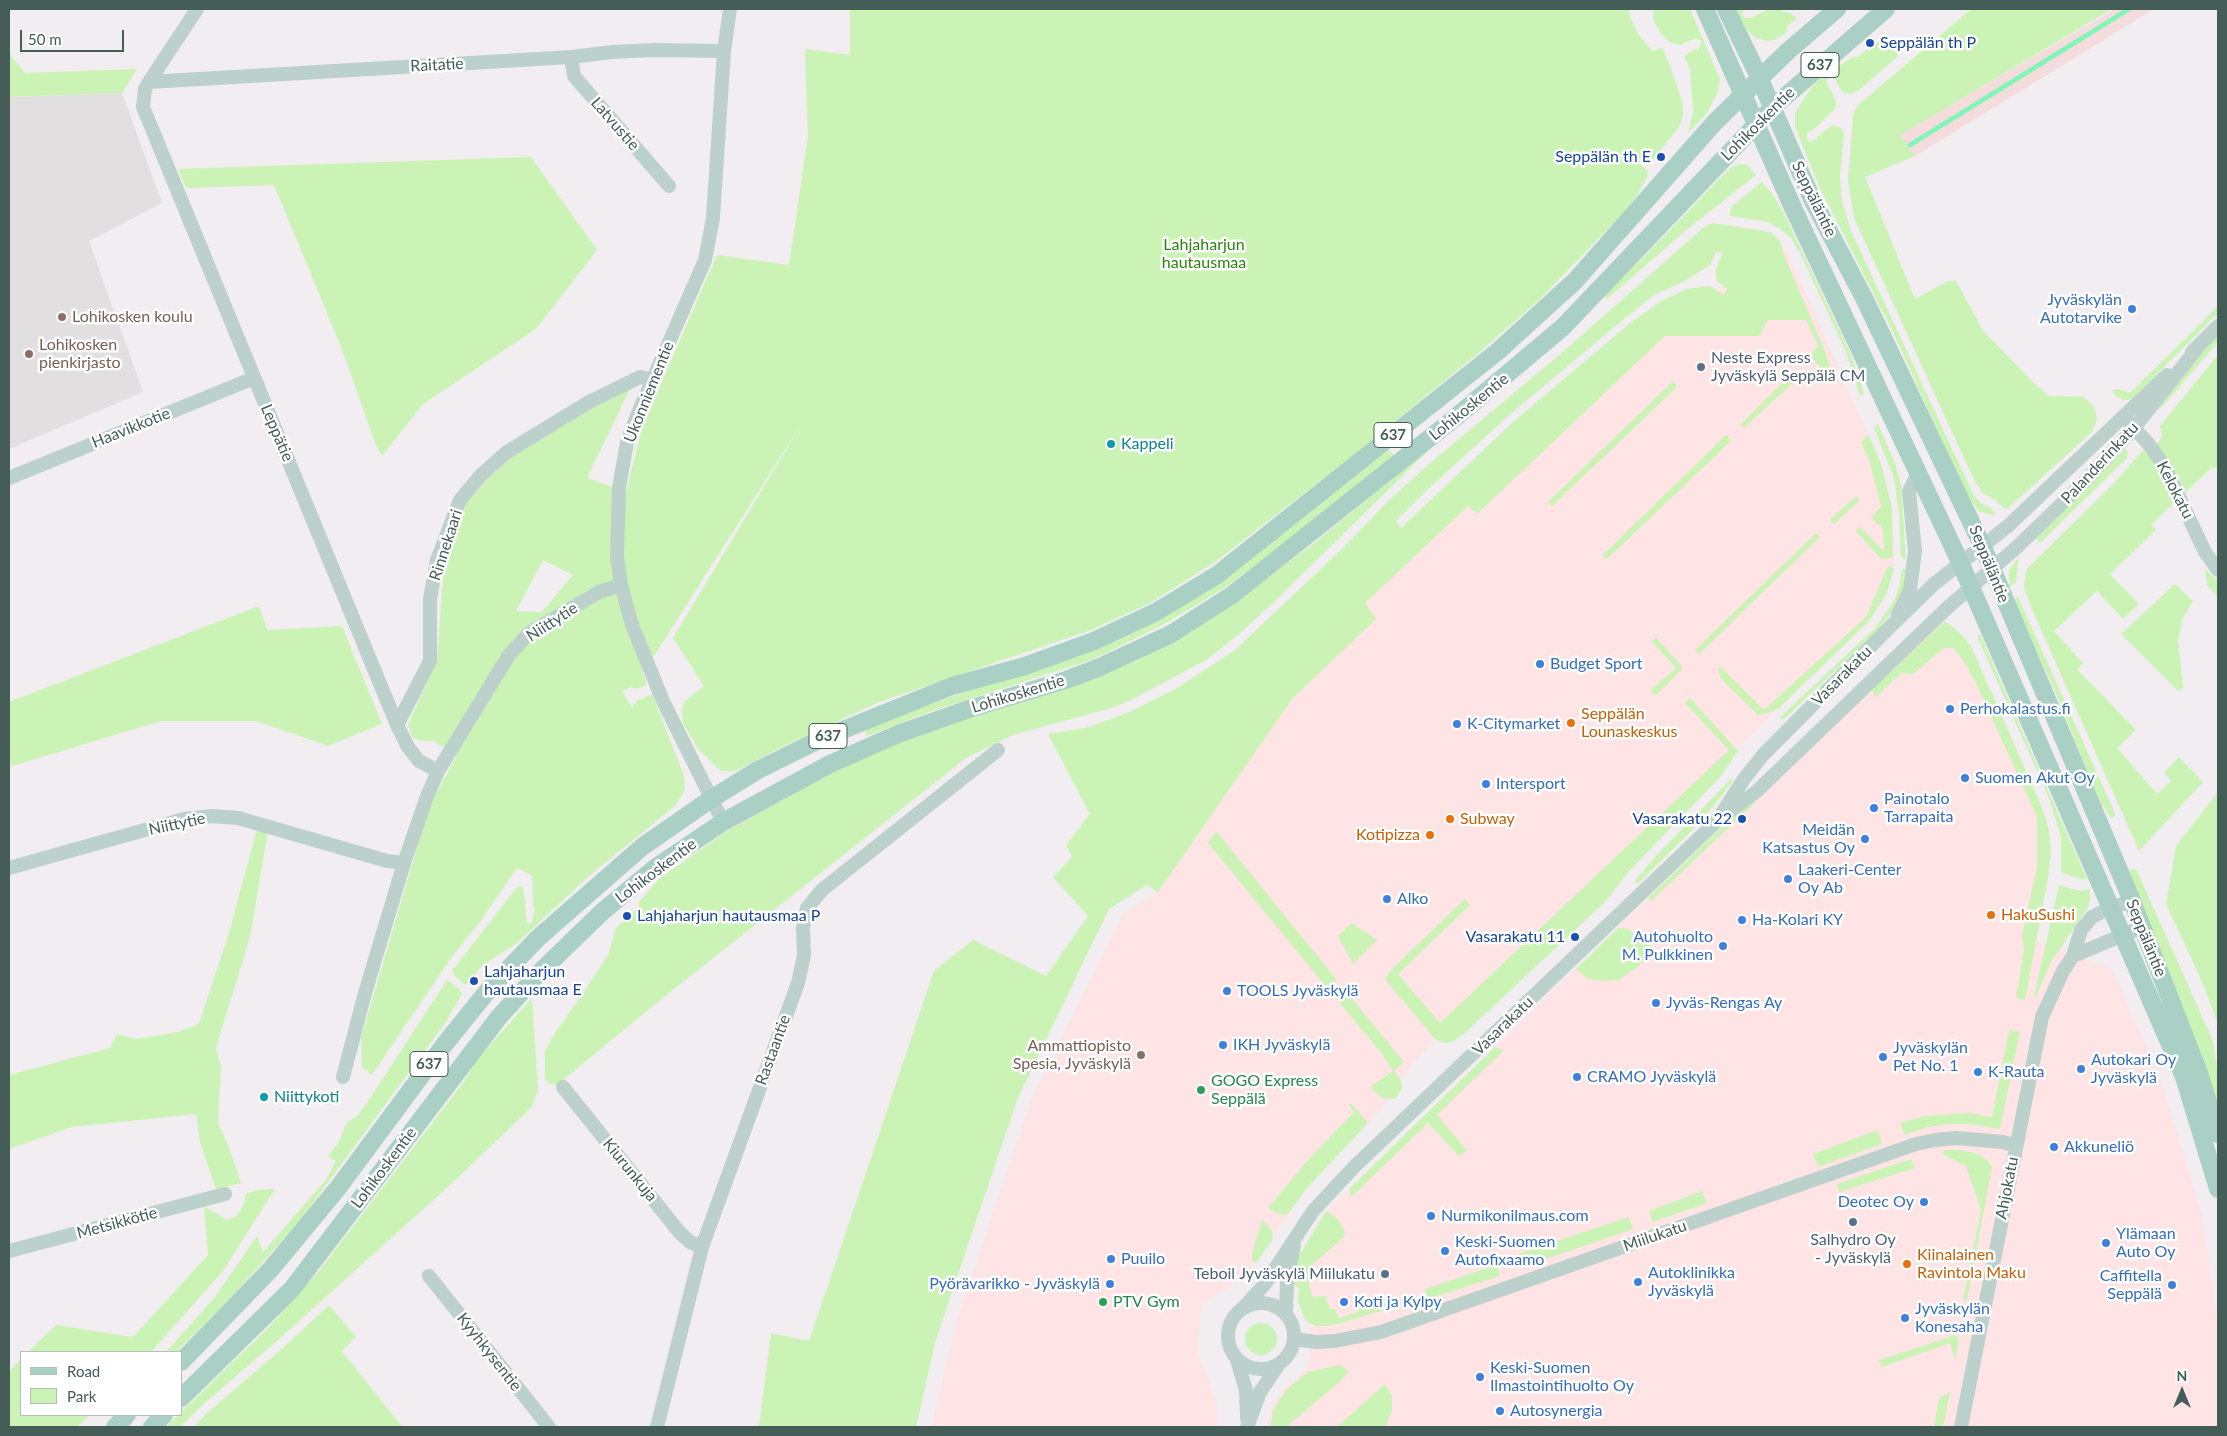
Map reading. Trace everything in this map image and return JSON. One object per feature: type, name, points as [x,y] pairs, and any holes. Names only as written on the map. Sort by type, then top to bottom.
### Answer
[{"type":"main road","name":"Seppäläntie","points":[[1705,9],[1794,210],[1960,562],[2123,936],[2184,1078],[2218,1189]]},
{"type":"main road","name":"Seppäläntie","points":[[1726,9],[1760,79],[1812,199],[1864,298],[1982,545],[2132,901],[2199,1073],[2218,1134]]},
{"type":"main road","name":"Lohikoskentie","points":[[182,1361],[271,1269],[338,1188],[444,1045],[490,988],[538,938],[642,847],[711,799],[766,766],[823,738],[890,709],[952,686],[1059,655],[1108,635],[1156,612],[1217,574],[1497,352],[1575,281],[1715,122],[1743,94],[1837,9]]},
{"type":"main road","name":"Lohikoskentie","points":[[182,1397],[292,1289],[358,1204],[458,1068],[499,1017],[539,973],[602,912],[655,868],[723,822],[830,764],[898,734],[1098,668],[1171,634],[1232,595],[1456,417],[1563,327],[1772,108],[1886,9]]},
{"type":"main road","points":[[115,1427],[127,1416]]},
{"type":"main road","points":[[152,1427],[163,1416]]},
{"type":"street","points":[[148,82],[197,9]]},
{"type":"street","name":"Ukonniementie","points":[[723,822],[663,701],[632,625],[621,585],[617,557],[619,488],[627,442],[706,260],[713,218],[724,51],[730,9]]},
{"type":"street","name":"Raitatie","points":[[148,82],[571,57],[612,52],[654,50],[724,51]]},
{"type":"street","name":"Latvustie","points":[[571,57],[574,76],[669,186]]},
{"type":"street","name":"Leppätie","points":[[148,82],[145,89],[143,107],[397,725],[408,747],[419,760],[438,771]]},
{"type":"street","name":"Palanderinkatu","points":[[1982,545],[2008,526],[2218,326]]},
{"type":"street","name":"Palanderinkatu","points":[[1991,569],[2017,547],[2083,483],[2134,428],[2198,347]]},
{"type":"street","name":"Rinnekaari","points":[[397,725],[430,661],[432,589],[437,560],[460,500],[481,475],[507,452],[589,402],[640,377],[653,380]]},
{"type":"street","name":"Haavikkotie","points":[[9,478],[254,378]]},
{"type":"street","name":"Kelokatu","points":[[2122,416],[2164,465],[2205,552],[2218,570]]},
{"type":"street","points":[[1892,625],[1910,590],[1915,552],[1909,491],[1918,474]]},
{"type":"street","name":"Vasarakatu","points":[[1717,821],[1744,779],[1763,755],[1892,625],[1960,562],[1982,545]]},
{"type":"street","name":"Vasarakatu","points":[[1244,1307],[1265,1284],[1313,1211],[1354,1167],[1717,821],[1757,791],[1831,718],[1991,569]]},
{"type":"street","name":"Niittytie","points":[[343,1078],[365,993],[404,863],[426,799],[438,771],[509,655],[529,633],[599,592],[621,585]]},
{"type":"street","name":"Rastaantie","points":[[657,1427],[702,1248],[798,983],[804,955],[803,927],[807,908],[822,890],[998,750]]},
{"type":"street","name":"Niittytie","points":[[9,868],[184,819],[212,816],[238,818],[387,860],[404,863]]},
{"type":"street","name":"Ahjokatu","points":[[1961,1427],[2042,1017],[2063,971],[2073,956],[2081,930],[2092,917],[2110,908],[2132,901]]},
{"type":"street","points":[[2073,956],[2142,927]]},
{"type":"street","name":"Kiurunkuja","points":[[563,1087],[680,1233],[690,1242],[702,1248]]},
{"type":"street","name":"Miilukatu","points":[[1295,1339],[1316,1342],[1335,1341],[1381,1332],[1916,1144],[1956,1138],[2003,1142],[2016,1146]]},
{"type":"street","name":"Metsikkötie","points":[[9,1251],[225,1194]]},
{"type":"street","name":"Vasarakatu","points":[[1286,1312],[1287,1280],[1296,1238]]},
{"type":"street","name":"Kyyhkysentie","points":[[429,1276],[549,1427]]},
{"type":"street","points":[[1261,1302],[1273,1304],[1286,1312],[1294,1328],[1295,1339],[1290,1353],[1279,1364],[1260,1392],[1247,1425],[1246,1390],[1237,1360],[1232,1353],[1228,1335],[1232,1319],[1244,1307],[1261,1302]]},
{"type":"street","points":[[1237,1360],[1252,1368],[1261,1369],[1279,1364]]},
{"type":"shaded area","name":"Lohikosken koulu","points":[[122,93],[162,203],[89,241],[143,392],[9,449],[9,97]]},
{"type":"shaded area","points":[[1774,238],[1788,253],[1881,464],[1892,508],[1894,568],[1869,621],[1411,1064],[1386,1104],[1307,1188],[1250,1268],[1230,1286],[1203,1305],[1200,1315],[1198,1353],[1217,1403],[1217,1427],[931,1427],[958,1317],[1031,1101],[1122,915],[1158,892],[1293,698],[1376,619],[1364,604],[1468,506],[1476,514],[1665,335]]},
{"type":"shaded area","points":[[1929,626],[1950,630],[1967,652],[2037,817],[2037,867],[2023,936],[2112,969],[2161,1080],[2202,1215],[2218,1323],[2218,1427],[1267,1427],[1271,1408],[1284,1388],[1307,1370],[1311,1353],[1310,1316],[1302,1304],[1295,1267],[1313,1231],[1326,1211]]},
{"type":"green space","name":"Lahjaharjun hautausmaa","points":[[850,9],[1629,9],[1630,17],[1638,34],[1652,51],[1662,48],[1683,104],[1683,113],[1681,124],[1651,162],[1641,160],[1639,163],[1648,171],[1647,177],[1638,194],[1626,210],[1540,299],[1481,351],[1351,457],[1215,562],[1150,603],[1091,630],[879,702],[776,750],[736,771],[721,771],[698,749],[683,723],[682,710],[685,701],[704,686],[673,638],[804,420],[654,656],[641,667],[647,685],[636,689],[631,687],[622,691],[632,707],[637,701],[652,694],[684,776],[685,790],[675,806],[590,875],[517,943],[482,966],[468,983],[464,984],[452,971],[517,887],[520,886],[523,887],[524,892],[527,923],[531,924],[535,908],[533,908],[532,875],[517,868],[479,923],[451,958],[372,1075],[362,1067],[361,1038],[429,807],[457,755],[433,741],[422,741],[412,737],[408,724],[437,661],[444,562],[466,504],[486,480],[511,458],[592,407],[630,389],[587,478],[626,492],[643,425],[717,255],[789,265],[808,136],[805,49],[850,55]],"holes":[[[543,560],[573,575],[542,612],[516,611]]]},
{"type":"green space","points":[[1653,9],[1690,9],[1720,79],[1718,91],[1707,113],[1688,133],[1693,112],[1690,69],[1684,56],[1697,48],[1697,51],[1701,44],[1700,40],[1696,38],[1680,45],[1670,42],[1663,36],[1654,22]]},
{"type":"green space","points":[[1733,9],[1748,9],[1744,10],[1742,14],[1744,18],[1751,18],[1767,10],[1780,10],[1792,14],[1797,19],[1787,26],[1788,31],[1775,40],[1768,41],[1755,38],[1746,29]]},
{"type":"green space","points":[[1971,9],[2112,9],[1901,135],[1915,156],[1865,177],[1915,299],[1948,281],[1956,281],[1984,332],[2036,385],[2049,396],[2084,397],[2095,408],[2097,420],[2092,432],[2006,510],[1995,500],[1983,493],[1975,482],[1854,218],[1848,181],[1853,115],[1856,107]]},
{"type":"green space","points":[[1876,43],[1882,43],[1896,49],[1898,56],[1858,91],[1850,94],[1844,93],[1841,90],[1832,74],[1828,76],[1827,83],[1836,101],[1835,109],[1812,131],[1809,131],[1806,138],[1810,142],[1814,140],[1832,125],[1841,128],[1844,133],[1840,177],[1842,201],[1851,231],[1974,496],[1982,504],[1990,507],[1995,513],[1994,515],[1980,512],[1967,496],[1894,334],[1820,188],[1795,127],[1795,113],[1811,88],[1820,78],[1853,57],[1858,57],[1868,49],[1869,52]]},
{"type":"green space","points":[[9,53],[25,73],[137,69],[122,93],[9,97]]},
{"type":"green space","points":[[531,157],[597,250],[536,329],[423,404],[382,456],[376,446],[342,349],[274,185],[186,188],[178,169]]},
{"type":"green space","points":[[1741,164],[1747,165],[1756,175],[1685,231],[1607,299],[1604,295],[1649,252],[1718,180],[1732,167]]},
{"type":"green space","points":[[1762,182],[1774,196],[1788,222],[1850,352],[1864,393],[1860,396],[1846,352],[1802,257],[1791,238],[1768,222],[1730,216],[1731,207]]},
{"type":"green space","points":[[1713,223],[1770,232],[1780,241],[1784,255],[1824,349],[1833,377],[1829,378],[1810,355],[1818,346],[1806,320],[1768,320],[1759,336],[1665,336],[1477,514],[1468,506],[1365,603],[1376,619],[1293,698],[1158,892],[1147,885],[1109,909],[1018,1098],[936,1339],[916,1427],[759,1427],[771,1333],[809,1341],[934,971],[973,940],[1046,976],[1088,916],[1053,877],[1072,857],[1066,845],[1090,814],[1048,734],[1090,727],[1129,712],[1179,687],[1235,650],[1344,547],[1387,502],[1428,465],[1571,345],[1704,227]],"holes":[[[1723,251],[1715,271],[1717,281],[1727,289],[1724,295],[1710,286],[1686,289],[1663,300],[1630,323],[1512,423],[1401,528],[1396,521],[1507,417],[1654,295],[1685,281],[1710,265],[1716,253]]]},
{"type":"green space","points":[[2218,306],[2218,313],[2132,399],[2123,400],[2117,397],[2112,391],[2118,389],[2130,393]]},
{"type":"green space","points":[[2218,332],[2218,342],[2159,409],[2157,406]]},
{"type":"green space","points":[[2218,355],[2218,467],[2210,469],[2151,525],[2156,530],[2110,574],[2139,604],[2123,619],[2097,591],[2054,631],[2083,663],[2077,669],[2136,730],[2117,748],[2157,794],[2171,781],[2164,772],[2179,757],[2203,782],[2139,851],[2031,607],[2024,587],[2026,570],[2114,483],[2143,450],[2150,456],[2162,436],[2160,426]]},
{"type":"green space","points":[[1793,372],[1798,378],[1744,428],[1740,425]]},
{"type":"green space","points":[[1673,381],[1677,387],[1552,506],[1548,502]]},
{"type":"green space","points":[[1878,424],[1896,466],[1901,485],[1906,560],[1901,557],[1899,514],[1894,478],[1874,427]]},
{"type":"green space","points":[[1726,435],[1731,441],[1606,560],[1602,556]]},
{"type":"green space","points":[[1869,435],[1881,464],[1892,508],[1893,558],[1881,559],[1856,531],[1860,527],[1884,551],[1883,529],[1871,517],[1881,507],[1870,463],[1861,442]]},
{"type":"green space","points":[[1435,444],[1273,603],[1238,635],[1206,660],[1131,700],[1111,708],[1013,735],[966,758],[659,1001],[557,1085],[550,1084],[545,1079],[545,1050],[608,955],[616,928],[639,907],[639,902],[659,879],[727,831],[834,771],[902,741],[968,717],[1067,689],[1138,660],[1175,640],[1235,602],[1308,548]]},
{"type":"green space","points":[[2124,449],[2128,451],[2127,458],[2041,542],[2038,542],[2035,535]]},
{"type":"green space","points":[[1389,450],[1394,455],[1282,545],[1226,587],[1166,623],[1094,659],[929,712],[867,736],[863,729],[962,693],[1022,675],[1222,580]]},
{"type":"green space","points":[[1856,496],[1860,500],[1834,524],[1830,520]]},
{"type":"green space","points":[[1816,533],[1820,537],[1699,654],[1695,650]]},
{"type":"green space","points":[[2017,559],[2016,582],[2009,587],[2009,570]]},
{"type":"green space","points":[[1888,566],[1894,568],[1886,595],[1869,621],[1779,708],[1758,715],[1721,679],[1718,669],[1720,666],[1764,710],[1866,617]]},
{"type":"green space","points":[[1902,569],[1906,569],[1904,587],[1897,605],[1876,632],[1784,719],[1779,718],[1874,629],[1894,601]]},
{"type":"green space","points":[[2205,569],[2218,581],[2218,597],[2207,585]]},
{"type":"green space","points":[[2175,584],[2193,601],[2183,618],[2178,640],[2183,688],[2178,691],[2121,634]]},
{"type":"green space","points":[[2018,597],[2113,809],[2115,814],[2113,818],[2111,818],[2096,795],[2058,698],[2014,600]]},
{"type":"green space","points":[[259,606],[267,630],[342,626],[382,724],[328,746],[256,721],[161,721],[9,767],[9,702]]},
{"type":"green space","points":[[1945,621],[1960,633],[1971,646],[2044,812],[2049,832],[2051,853],[2048,878],[2025,1000],[2016,998],[2024,949],[2022,936],[2037,867],[2037,817],[1975,681],[1963,660],[1953,648],[1944,648],[1913,674],[1901,673],[1875,698],[1872,690]]},
{"type":"green space","points":[[1980,634],[2087,879],[2080,879],[2061,872],[2061,837],[2049,798],[1977,636]]},
{"type":"green space","points":[[1656,638],[1682,666],[1681,670],[1655,696],[1650,691],[1676,668],[1652,642]]},
{"type":"green space","points":[[1690,698],[1738,751],[1722,775],[1628,872],[1607,900],[1466,1032],[1454,1041],[1447,1043],[1436,1040],[1387,982],[1386,977],[1391,970],[1465,899],[1470,905],[1398,974],[1440,1023],[1729,750],[1685,703]]},
{"type":"green space","points":[[1731,779],[1733,781],[1702,820],[1638,884],[1634,882],[1655,857]]},
{"type":"green space","points":[[2218,792],[2218,1023],[2197,970],[2166,904],[2176,846]]},
{"type":"green space","points":[[1752,798],[1756,802],[1651,901],[1648,898]]},
{"type":"green space","points":[[257,829],[268,831],[250,937],[216,1048],[221,1066],[218,1124],[228,1145],[241,1183],[216,1189],[200,1143],[196,1114],[72,1127],[9,1149],[9,1075],[110,1048],[117,1034],[136,1039],[178,1032],[199,1024],[229,933]]},
{"type":"green space","points":[[1216,831],[1337,980],[1328,989],[1208,843]]},
{"type":"green space","points":[[2134,869],[2137,871],[2213,1041],[2218,1074],[2218,1119],[2128,871]]},
{"type":"green space","points":[[2059,885],[2080,891],[2090,889],[2090,901],[2087,909],[2051,962],[2036,997],[2034,996]]},
{"type":"green space","points":[[1352,923],[1377,940],[1353,964],[1338,936]]},
{"type":"green space","points":[[1618,928],[1628,929],[1655,949],[1638,967],[1618,980],[1599,981],[1587,978],[1576,969]]},
{"type":"green space","points":[[447,980],[459,989],[462,994],[446,1022],[298,1223],[225,1304],[177,1351],[167,1351],[215,1297],[257,1236],[263,1252],[326,1180],[336,1161],[328,1157],[340,1140],[346,1123],[357,1116]]},
{"type":"green space","points":[[1344,989],[1404,1062],[1394,1071],[1401,1080],[1402,1089],[1395,1099],[1382,1098],[1370,1087],[1393,1071],[1382,1054],[1334,996]]},
{"type":"green space","points":[[532,998],[538,1090],[532,1107],[449,1186],[180,1427],[166,1427],[177,1416],[182,1416],[182,1411],[267,1329],[319,1271],[465,1080],[475,1062]]},
{"type":"green space","points":[[2009,1030],[2020,1032],[2000,1129],[1968,1124],[1949,1124],[1928,1127],[1905,1135],[1900,1123],[1925,1116],[1969,1113],[1992,1117]]},
{"type":"green space","points":[[1495,1047],[1503,1051],[1437,1115],[1467,1150],[1459,1156],[1428,1123],[1351,1197],[1349,1189]]},
{"type":"green space","points":[[1351,1103],[1368,1123],[1307,1188],[1287,1215],[1277,1213],[1268,1208],[1308,1160],[1354,1112],[1349,1105]]},
{"type":"green space","points":[[1878,1130],[1882,1144],[1818,1167],[1813,1154]]},
{"type":"green space","points":[[1944,1150],[1960,1150],[1979,1154],[1992,1167],[1967,1300],[1963,1299],[1981,1210],[1966,1166],[1942,1154]]},
{"type":"green space","points":[[1911,1159],[1915,1168],[1839,1192],[1837,1184]]},
{"type":"green space","points":[[275,1189],[223,1271],[152,1351],[29,1351],[56,1325],[133,1337],[208,1255],[204,1206],[227,1220],[237,1216],[247,1193]]},
{"type":"green space","points":[[1702,1191],[1707,1203],[1653,1222],[1649,1211]]},
{"type":"green space","points":[[1326,1211],[1338,1219],[1345,1232],[1344,1237],[1315,1262],[1309,1271],[1309,1286],[1313,1297],[1325,1296],[1330,1309],[1335,1309],[1339,1318],[1358,1312],[1361,1303],[1374,1301],[1388,1304],[1391,1308],[1325,1326],[1316,1326],[1307,1322],[1298,1302],[1299,1288],[1292,1284],[1299,1256]]},
{"type":"green space","points":[[1629,1217],[1633,1229],[1520,1268],[1512,1256]]},
{"type":"green space","points":[[1262,1220],[1272,1232],[1273,1239],[1256,1263],[1252,1261],[1252,1254]]},
{"type":"green space","points":[[1496,1265],[1500,1276],[1428,1299],[1425,1289]]},
{"type":"green space","points":[[329,1305],[356,1337],[342,1351],[402,1427],[194,1427],[207,1413],[284,1347]]},
{"type":"green space","points":[[1261,1323],[1267,1324],[1272,1328],[1276,1333],[1276,1345],[1272,1350],[1267,1354],[1261,1355],[1255,1354],[1250,1350],[1246,1345],[1245,1339],[1246,1333],[1250,1328],[1255,1324]]},
{"type":"green space","points":[[1956,1335],[1959,1339],[1955,1360],[1950,1343],[1882,1367],[1879,1360]]},
{"type":"green space","points":[[20,1360],[20,1416],[89,1416],[77,1427],[9,1427],[9,1372]]},
{"type":"green space","points":[[1341,1365],[1349,1371],[1342,1380],[1286,1427],[1271,1427],[1273,1410],[1286,1390],[1308,1372]]},
{"type":"green space","points":[[1385,1384],[1392,1396],[1392,1411],[1386,1427],[1337,1427]]},
{"type":"green space","points":[[1950,1392],[1943,1427],[1934,1427],[1939,1398]]},
{"type":"sand","points":[[2115,9],[2154,9],[1915,156],[1900,135]]},
{"type":"waterway","points":[[1910,145],[2129,9]]},
{"type":"place","name":"Seppälän th P","points":[[1870,43]]},
{"type":"place","name":"Seppälän th E","points":[[1661,157]]},
{"type":"place","name":"Jyväskylän Autotarvike","points":[[2132,309]]},
{"type":"place","name":"Lohikosken koulu","points":[[62,317]]},
{"type":"place","name":"Lohikosken pienkirjasto","points":[[29,354]]},
{"type":"place","name":"Neste Express Jyväskylä Seppälä CM","points":[[1701,367]]},
{"type":"place","name":"Kappeli","points":[[1111,444]]},
{"type":"place","name":"Budget Sport","points":[[1540,664]]},
{"type":"place","name":"Perhokalastus.fi","points":[[1950,709]]},
{"type":"place","name":"Seppälän Lounaskeskus","points":[[1571,723]]},
{"type":"place","name":"K-Citymarket","points":[[1457,724]]},
{"type":"place","name":"Suomen Akut Oy","points":[[1965,778]]},
{"type":"place","name":"Intersport","points":[[1486,784]]},
{"type":"place","name":"Painotalo Tarrapaita","points":[[1874,808]]},
{"type":"place","name":"Subway","points":[[1450,819]]},
{"type":"place","name":"Vasarakatu 22","points":[[1742,819]]},
{"type":"place","name":"Kotipizza","points":[[1430,835]]},
{"type":"place","name":"Meidän Katsastus Oy","points":[[1865,839]]},
{"type":"place","name":"Laakeri-Center Oy Ab","points":[[1788,879]]},
{"type":"place","name":"Alko","points":[[1387,899]]},
{"type":"place","name":"HakuSushi","points":[[1991,915]]},
{"type":"place","name":"Lahjaharjun hautausmaa P","points":[[627,916]]},
{"type":"place","name":"Ha-Kolari KY","points":[[1742,920]]},
{"type":"place","name":"Vasarakatu 11","points":[[1575,937]]},
{"type":"place","name":"Autohuolto M. Pulkkinen","points":[[1723,946]]},
{"type":"place","name":"Lahjaharjun hautausmaa E","points":[[474,981]]},
{"type":"place","name":"TOOLS Jyväskylä","points":[[1227,991]]},
{"type":"place","name":"Jyväs-Rengas Ay","points":[[1656,1003]]},
{"type":"place","name":"IKH Jyväskylä","points":[[1223,1045]]},
{"type":"place","name":"Ammattiopisto Spesia, Jyväskylä","points":[[1141,1055]]},
{"type":"place","name":"Jyväskylän Pet No. 1","points":[[1883,1057]]},
{"type":"place","name":"Autokari Oy Jyväskylä","points":[[2081,1069]]},
{"type":"place","name":"K-Rauta","points":[[1978,1072]]},
{"type":"place","name":"CRAMO Jyväskylä","points":[[1577,1077]]},
{"type":"place","name":"GOGO Express Seppälä","points":[[1201,1090]]},
{"type":"place","name":"Niittykoti","points":[[264,1097]]},
{"type":"place","name":"Akkuneliö","points":[[2054,1147]]},
{"type":"place","name":"Deotec Oy","points":[[1924,1202]]},
{"type":"place","name":"Nurmikonilmaus.com","points":[[1431,1216]]},
{"type":"place","name":"Salhydro Oy - Jyväskylä","points":[[1853,1222]]},
{"type":"place","name":"Ylämaan Auto Oy","points":[[2106,1243]]},
{"type":"place","name":"Keski-Suomen Autofixaamo","points":[[1445,1251]]},
{"type":"place","name":"Puuilo","points":[[1111,1259]]},
{"type":"place","name":"Kiinalainen Ravintola Maku","points":[[1907,1264]]},
{"type":"place","name":"Teboil Jyväskylä Miilukatu","points":[[1385,1274]]},
{"type":"place","name":"Autoklinikka Jyväskylä","points":[[1638,1282]]},
{"type":"place","name":"Pyörävarikko - Jyväskylä","points":[[1110,1284]]},
{"type":"place","name":"Caffitella Seppälä","points":[[2172,1285]]},
{"type":"place","name":"PTV Gym","points":[[1103,1302]]},
{"type":"place","name":"Koti ja Kylpy","points":[[1344,1302]]},
{"type":"place","name":"Jyväskylän Konesaha","points":[[1905,1318]]},
{"type":"place","name":"Keski-Suomen Ilmastointihuolto Oy","points":[[1480,1377]]},
{"type":"place","name":"Autosynergia","points":[[1500,1411]]}]
